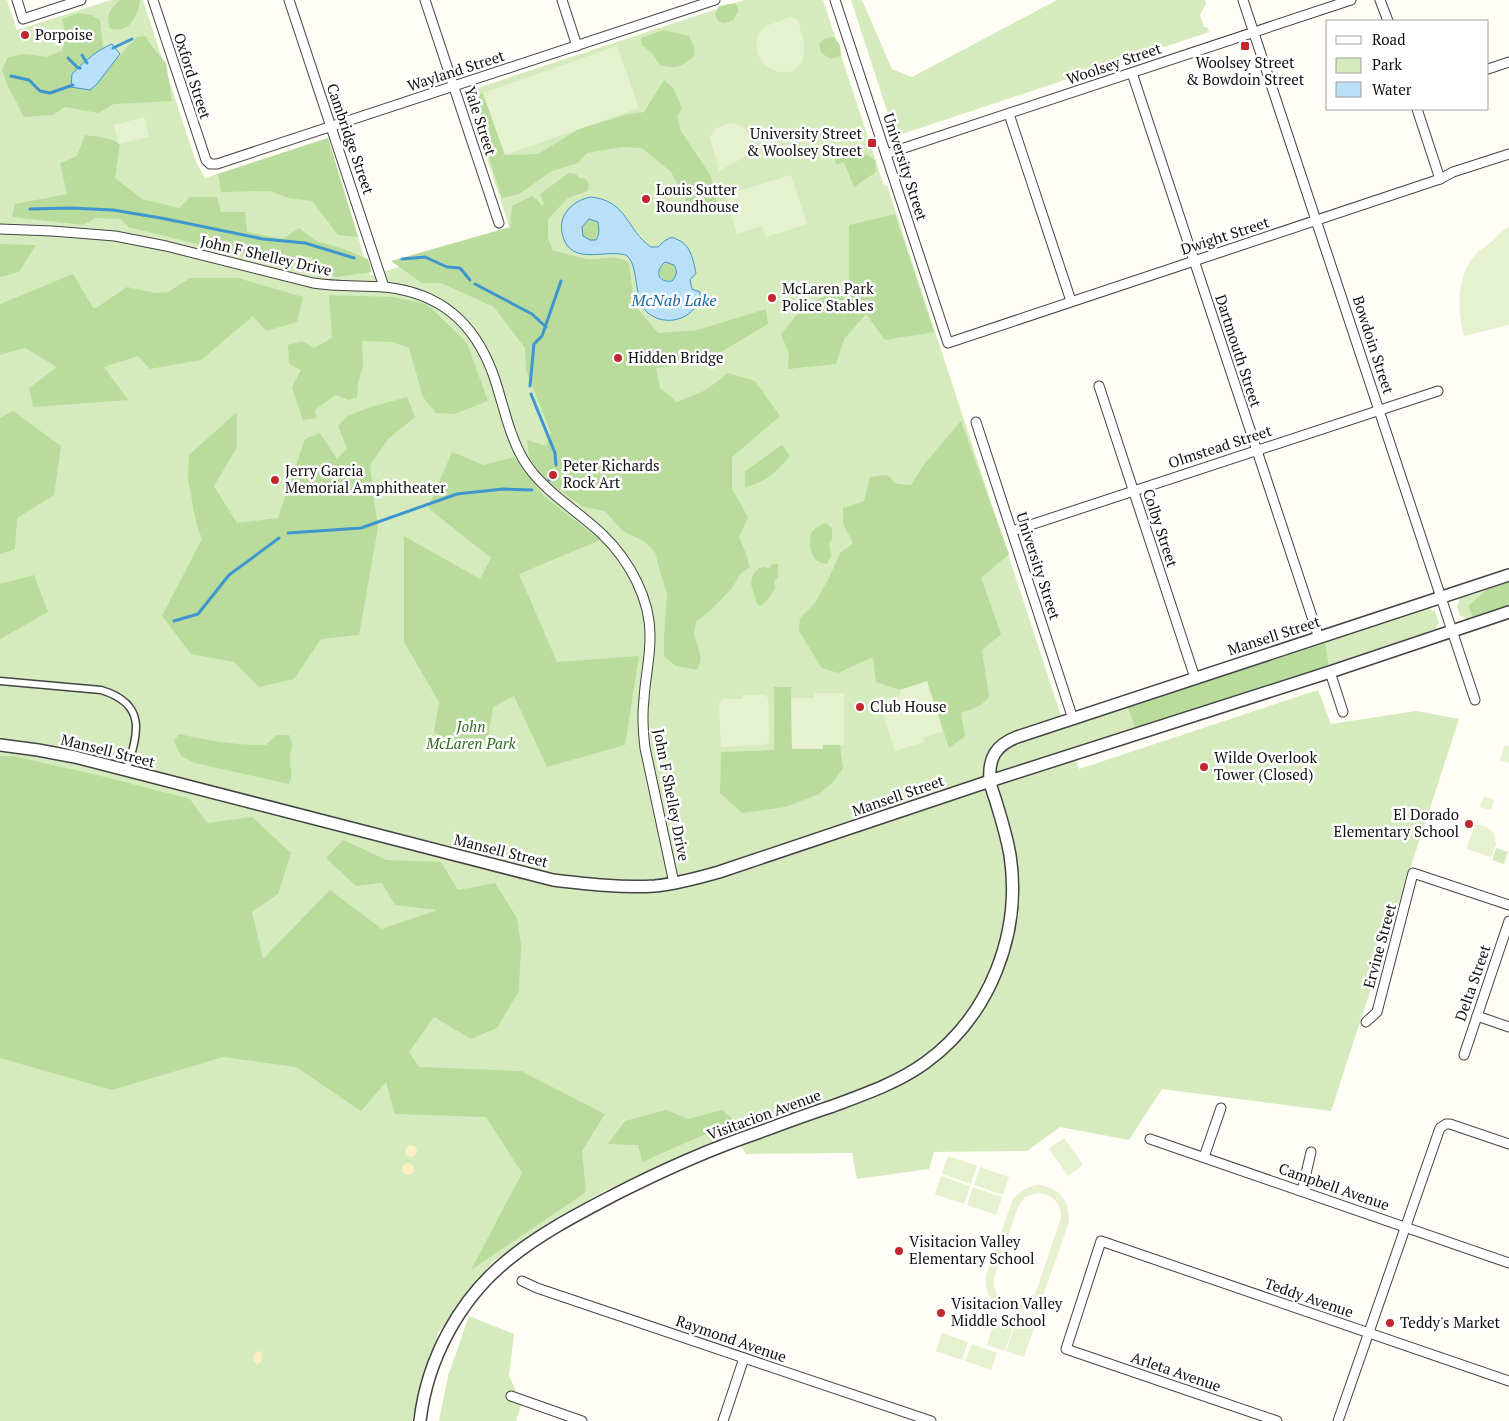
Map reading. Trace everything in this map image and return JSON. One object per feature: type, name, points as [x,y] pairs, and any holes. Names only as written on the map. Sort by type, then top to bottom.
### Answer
[{"type":"street","points":[[17,0],[23,19],[81,0]]},
{"type":"street","name":"Oxford Street","points":[[153,0],[206,160]]},
{"type":"street","name":"Cambridge Street","points":[[289,0],[384,287]]},
{"type":"street","name":"Yale Street","points":[[425,0],[500,223]]},
{"type":"street","points":[[562,0],[577,46]]},
{"type":"street","name":"Wayland Street","points":[[206,160],[210,164],[217,164],[577,46],[699,2],[715,0]]},
{"type":"street","name":"University Street","points":[[835,0],[948,342]]},
{"type":"street","name":"Bowdoin Street","points":[[1243,0],[1474,700]]},
{"type":"street","name":"Woolsey Street","points":[[886,154],[1351,0]]},
{"type":"street","points":[[1380,0],[1388,20]]},
{"type":"street","points":[[1489,70],[1509,62]]},
{"type":"street","name":"Dartmouth Street","points":[[1132,73],[1318,638]]},
{"type":"street","points":[[1416,110],[1440,180]]},
{"type":"street","points":[[1009,114],[1071,301]]},
{"type":"street","name":"Dwight Street","points":[[948,342],[1440,180],[1453,172],[1509,154]]},
{"type":"street","name":"John F Shelley Drive","points":[[0,229],[115,236],[166,246],[313,283],[334,286],[384,287],[406,291],[431,300],[454,313],[465,323],[474,335],[489,363],[512,433],[524,460],[544,486],[603,535],[624,560],[633,574],[645,605],[650,638],[644,698],[644,748],[674,883]]},
{"type":"street","name":"Colby Street","points":[[1099,386],[1195,678]]},
{"type":"street","name":"Olmstead Street","points":[[1012,531],[1438,390]]},
{"type":"street","name":"University Street","points":[[976,422],[1072,719]]},
{"type":"street","name":"Mansell Street","points":[[990,781],[994,755],[997,749],[1017,737],[1509,575]]},
{"type":"street","name":"Mansell Street","points":[[0,745],[38,750],[126,771],[554,880],[600,886],[656,886],[720,872],[990,781],[1330,672],[1509,612]]},
{"type":"street","points":[[1330,672],[1343,712]]},
{"type":"street","points":[[0,681],[101,690],[112,693],[122,699],[129,706],[136,719],[137,734],[126,771]]},
{"type":"street","name":"Visitacion Avenue","points":[[420,1421],[425,1392],[435,1361],[453,1324],[488,1279],[523,1248],[596,1205],[677,1165],[738,1139],[852,1099],[891,1083],[925,1062],[952,1039],[972,1014],[991,984],[1004,952],[1010,919],[1012,887],[1009,853],[990,781]]},
{"type":"street","name":"Ervine Street","points":[[1366,1022],[1377,1012],[1413,873],[1509,905]]},
{"type":"street","name":"Delta Street","points":[[1464,1055],[1509,921]]},
{"type":"street","points":[[1477,1016],[1509,1027]]},
{"type":"street","points":[[1204,1157],[1221,1108]]},
{"type":"street","points":[[1338,1421],[1438,1131],[1442,1125],[1450,1124],[1509,1144]]},
{"type":"street","name":"Campbell Avenue","points":[[1150,1139],[1509,1262]]},
{"type":"street","points":[[1302,1191],[1311,1152]]},
{"type":"street","name":"Teddy Avenue","points":[[1066,1349],[1101,1241],[1509,1381]]},
{"type":"street","name":"Raymond Avenue","points":[[522,1280],[537,1288],[930,1421]]},
{"type":"street","name":"Arleta Avenue","points":[[1066,1349],[1277,1421]]},
{"type":"street","points":[[723,1421],[744,1358]]},
{"type":"street","points":[[511,1396],[582,1421]]},
{"type":"green space","name":"John McLaren Park","points":[[0,0],[7,0],[17,30],[111,0],[143,0],[196,162],[205,178],[328,138],[370,276],[511,232],[465,92],[744,0],[823,0],[884,186],[887,185],[1065,728],[1128,708],[1135,728],[1072,750],[1079,769],[1318,690],[1331,724],[1416,711],[1459,719],[1331,1111],[1162,1089],[1129,1140],[1060,1127],[1027,1151],[934,1152],[929,1169],[857,1179],[852,1153],[746,1154],[732,1133],[604,1191],[492,1262],[438,1333],[412,1421],[0,1421]]},
{"type":"green space","points":[[120,0],[140,0],[137,13],[131,23],[127,27],[116,30],[109,28],[108,19],[113,6]]},
{"type":"green space","points":[[851,0],[862,0],[892,69],[912,77],[1057,0],[1205,0],[1206,4],[1200,15],[1204,27],[1207,27],[1209,32],[893,137],[890,127],[892,126]]},
{"type":"green space","points":[[735,3],[739,10],[733,20],[724,23],[718,21],[715,14],[719,6]]},
{"type":"green space","points":[[78,13],[91,15],[100,20],[103,48],[90,56],[72,74],[108,68],[137,37],[146,36],[150,44],[166,63],[172,101],[114,104],[98,113],[65,107],[53,115],[24,117],[2,70],[8,57],[26,54],[47,57],[62,51],[66,36],[62,19]]},
{"type":"green space","points":[[790,17],[798,20],[804,51],[801,62],[795,69],[787,72],[778,71],[762,61],[757,51],[757,40],[762,29]]},
{"type":"green space","points":[[664,30],[689,36],[694,47],[694,56],[679,66],[660,65],[652,53],[642,45],[641,38]]},
{"type":"green space","points":[[834,37],[840,45],[841,56],[831,59],[821,53],[819,44],[825,38]]},
{"type":"green space","points":[[617,46],[639,108],[505,155],[483,93]]},
{"type":"green space","points":[[664,80],[674,89],[682,109],[677,116],[681,131],[711,176],[717,204],[710,210],[694,215],[671,172],[642,148],[621,147],[587,153],[578,163],[552,171],[519,194],[502,198],[469,96],[483,93],[505,155],[538,154],[579,129],[625,115],[644,112]]},
{"type":"green space","points":[[144,117],[149,137],[119,144],[115,125]]},
{"type":"green space","points":[[729,123],[744,128],[750,139],[752,150],[741,159],[719,171],[710,137],[715,129]]},
{"type":"green space","points":[[85,135],[108,139],[120,145],[115,178],[142,199],[179,208],[190,197],[217,197],[221,212],[245,212],[247,232],[283,239],[299,228],[316,241],[341,248],[368,259],[372,272],[337,277],[314,271],[312,257],[294,257],[287,266],[128,227],[121,219],[96,218],[83,225],[12,217],[15,204],[67,194],[60,163],[77,156]]},
{"type":"green space","points":[[328,138],[358,237],[338,235],[312,201],[288,198],[271,191],[221,192],[218,174]]},
{"type":"green space","points":[[842,148],[855,148],[875,160],[876,172],[854,187],[844,162],[836,165],[836,155]]},
{"type":"green space","points":[[569,173],[586,179],[589,184],[588,190],[568,198],[548,219],[548,238],[553,251],[587,259],[618,258],[629,263],[634,304],[658,333],[698,330],[766,309],[768,324],[704,362],[656,368],[660,388],[677,402],[706,390],[728,373],[755,381],[780,416],[732,457],[732,489],[748,517],[739,537],[750,567],[740,575],[732,588],[696,622],[694,634],[700,652],[697,670],[676,666],[664,656],[667,593],[655,552],[645,542],[623,531],[605,511],[583,507],[546,480],[529,458],[527,440],[546,446],[551,433],[526,371],[525,348],[494,307],[441,283],[422,283],[391,261],[510,227],[512,206],[532,196],[542,206],[544,204],[540,194]]},
{"type":"green space","points":[[791,175],[807,224],[766,237],[762,226],[737,234],[725,195]]},
{"type":"green space","points":[[895,214],[934,332],[885,340],[866,314],[844,339],[836,364],[788,369],[789,354],[781,334],[806,304],[849,287],[849,225]]},
{"type":"green space","points":[[589,218],[598,222],[599,234],[596,240],[590,240],[583,236],[582,227]]},
{"type":"green space","points":[[1509,227],[1509,325],[1464,336],[1459,304],[1465,272],[1469,263],[1478,252]]},
{"type":"green space","points":[[0,244],[36,245],[19,272],[0,277]]},
{"type":"green space","points":[[664,263],[672,263],[677,268],[675,279],[664,281],[659,276],[659,268]]},
{"type":"green space","points":[[73,274],[93,308],[96,308],[127,287],[155,293],[168,292],[190,278],[238,278],[303,297],[297,322],[266,331],[253,316],[201,360],[150,369],[138,356],[104,367],[128,400],[33,407],[29,388],[57,367],[25,348],[0,355],[0,304]]},
{"type":"green space","points":[[329,295],[393,297],[427,304],[467,343],[488,401],[454,414],[436,413],[423,397],[409,348],[392,342],[362,341],[363,367],[358,383],[357,397],[349,400],[335,395],[315,410],[316,418],[303,420],[292,387],[301,370],[289,364],[288,345],[302,341],[314,348],[332,338]]},
{"type":"green space","points":[[407,397],[415,417],[388,439],[370,465],[378,528],[359,635],[321,639],[294,679],[259,687],[234,662],[191,654],[162,616],[202,539],[196,522],[188,479],[189,455],[237,412],[237,447],[214,486],[237,523],[278,518],[305,439],[320,433],[337,459],[347,448],[338,426],[347,416]]},
{"type":"green space","points":[[13,411],[61,446],[54,495],[17,518],[15,549],[0,554],[0,418]]},
{"type":"green space","points":[[961,421],[1009,554],[981,578],[1001,634],[982,650],[989,697],[973,709],[961,713],[965,736],[949,748],[927,682],[900,690],[876,682],[873,657],[838,673],[822,668],[799,631],[800,618],[815,603],[840,553],[853,543],[843,523],[843,508],[864,501],[870,477],[887,475],[897,484],[911,485],[925,463]]},
{"type":"green space","points":[[782,445],[790,456],[770,476],[745,487],[745,471]]},
{"type":"green space","points":[[452,452],[484,465],[514,457],[544,496],[600,540],[519,574],[557,662],[639,656],[625,745],[547,767],[514,696],[493,707],[488,739],[460,748],[434,732],[439,702],[404,642],[404,536],[480,579],[491,558],[428,508]]},
{"type":"green space","points":[[826,523],[832,528],[832,539],[829,543],[831,556],[827,564],[816,560],[810,544],[813,530]]},
{"type":"green space","points":[[772,564],[778,564],[778,577],[774,582],[775,589],[760,606],[757,604],[751,584],[753,574],[759,568],[769,569]]},
{"type":"green space","points":[[34,575],[48,612],[0,639],[0,584]]},
{"type":"green space","points":[[1509,582],[1509,605],[1472,617],[1468,606],[1486,590]]},
{"type":"green space","points":[[1486,590],[1468,606],[1472,617],[1466,620],[1465,617],[1460,616],[1457,606],[1459,599]]},
{"type":"green space","points":[[1430,608],[1435,611],[1439,623],[1436,627],[1437,629],[1329,665],[1325,643]]},
{"type":"green space","points":[[1325,643],[1329,665],[1135,728],[1128,708]]},
{"type":"green space","points":[[927,681],[943,731],[923,738],[924,742],[895,751],[879,702],[901,695],[900,690]]},
{"type":"green space","points":[[774,687],[791,687],[792,749],[823,749],[823,745],[840,745],[843,768],[833,782],[819,794],[785,807],[742,813],[720,793],[721,752],[774,750]]},
{"type":"green space","points":[[814,693],[844,693],[844,745],[823,745],[823,749],[792,749],[791,698],[814,698]]},
{"type":"green space","points":[[742,695],[764,695],[768,698],[769,741],[765,745],[721,747],[719,703],[723,699],[742,699]]},
{"type":"green space","points":[[179,734],[222,742],[266,745],[276,735],[289,735],[292,746],[290,759],[292,774],[289,784],[195,763],[181,756],[174,741]]},
{"type":"green space","points":[[1505,745],[1509,746],[1509,763],[1500,760]]},
{"type":"green space","points":[[0,756],[14,756],[190,799],[207,823],[252,817],[291,853],[278,894],[252,912],[263,959],[330,890],[382,929],[437,910],[395,905],[382,883],[356,886],[326,858],[343,840],[387,860],[441,862],[458,890],[495,883],[517,918],[521,945],[519,991],[497,1028],[471,1039],[434,1017],[409,1052],[419,1067],[521,1071],[605,1114],[582,1151],[586,1192],[471,1270],[522,1173],[486,1117],[395,1114],[386,1082],[361,1111],[296,1067],[223,1057],[112,1090],[0,1058]]},
{"type":"green space","points":[[1484,796],[1494,800],[1491,810],[1480,807]]},
{"type":"green space","points":[[1475,824],[1487,827],[1494,833],[1496,844],[1491,857],[1466,849]]},
{"type":"green space","points":[[1496,848],[1508,852],[1504,864],[1492,860]]},
{"type":"green space","points":[[666,1110],[688,1119],[722,1110],[735,1121],[642,1162],[638,1145],[608,1144],[625,1121]]},
{"type":"green space","points":[[1064,1138],[1083,1165],[1068,1176],[1049,1149]]},
{"type":"green space","points":[[948,1156],[977,1166],[971,1184],[942,1174]]},
{"type":"green space","points":[[980,1167],[1009,1177],[1003,1195],[974,1185]]},
{"type":"green space","points":[[941,1176],[970,1186],[964,1204],[935,1194]]},
{"type":"green space","points":[[1037,1185],[1052,1189],[1063,1198],[1068,1210],[1068,1225],[1046,1289],[1041,1298],[1027,1310],[1021,1312],[1009,1311],[997,1306],[989,1296],[986,1288],[986,1275],[1013,1199],[1027,1188]],"holes":[[[1037,1193],[1055,1200],[1060,1208],[1061,1218],[1036,1292],[1024,1303],[1016,1305],[1003,1300],[997,1294],[994,1287],[994,1278],[1018,1207],[1025,1197]]]},
{"type":"green space","points":[[973,1187],[1002,1197],[996,1215],[967,1205]]},
{"type":"green space","points":[[469,1316],[514,1334],[509,1376],[522,1403],[516,1421],[439,1421],[448,1376]]},
{"type":"green space","points":[[1018,1316],[1036,1322],[1024,1357],[1006,1351]]},
{"type":"green space","points":[[995,1320],[1013,1326],[1005,1351],[987,1345]]},
{"type":"green space","points":[[942,1333],[968,1342],[962,1360],[936,1351]]},
{"type":"green space","points":[[972,1344],[997,1353],[991,1370],[965,1361]]},
{"type":"sand","points":[[409,1145],[413,1145],[417,1151],[413,1157],[409,1157],[405,1153],[405,1149]]},
{"type":"sand","points":[[408,1163],[414,1169],[408,1175],[402,1169]]},
{"type":"sand","points":[[259,1351],[262,1356],[261,1362],[257,1365],[253,1358],[254,1354]]},
{"type":"water","points":[[112,44],[120,54],[97,84],[90,90],[71,87],[72,74],[95,53]]},
{"type":"water","name":"McNab Lake","points":[[587,198],[603,200],[620,210],[636,233],[651,247],[658,247],[670,238],[681,241],[685,245],[694,263],[696,273],[690,280],[692,289],[700,292],[699,301],[686,316],[667,320],[654,317],[648,313],[640,299],[633,266],[626,255],[581,254],[567,246],[562,232],[563,218],[578,201]],"holes":[[[589,219],[598,222],[599,234],[596,240],[590,240],[583,236],[582,227]],[[665,262],[674,265],[676,269],[676,275],[672,281],[663,280],[659,276],[659,269]]]},
{"type":"waterway","points":[[113,48],[132,39]]},
{"type":"waterway","points":[[82,55],[87,63]]},
{"type":"waterway","points":[[68,58],[80,68]]},
{"type":"waterway","points":[[11,76],[29,80],[40,91],[50,93],[73,85]]},
{"type":"waterway","points":[[30,209],[113,210],[263,239],[305,243],[354,258]]},
{"type":"waterway","points":[[402,259],[425,257],[447,267],[460,268],[470,280]]},
{"type":"waterway","points":[[530,386],[534,344],[542,336],[561,281]]},
{"type":"waterway","points":[[475,284],[532,314],[546,327]]},
{"type":"waterway","points":[[531,394],[555,453],[556,465]]},
{"type":"waterway","points":[[549,480],[554,474]]},
{"type":"waterway","points":[[288,533],[361,528],[457,494],[503,489],[532,490]]},
{"type":"waterway","points":[[174,621],[198,614],[229,575],[279,538]]},
{"type":"place","name":"Porpoise","points":[[25,35]]},
{"type":"place","name":"Woolsey Street & Bowdoin Street","points":[[1245,46]]},
{"type":"place","name":"University Street & Woolsey Street","points":[[872,143]]},
{"type":"place","name":"Louis Sutter Roundhouse","points":[[646,199]]},
{"type":"place","name":"McLaren Park Police Stables","points":[[772,298]]},
{"type":"place","name":"Hidden Bridge","points":[[618,358]]},
{"type":"place","name":"Peter Richards Rock Art","points":[[553,475]]},
{"type":"place","name":"Jerry Garcia Memorial Amphitheater","points":[[275,480]]},
{"type":"place","name":"Club House","points":[[860,707]]},
{"type":"place","name":"Wilde Overlook Tower (Closed)","points":[[1204,767]]},
{"type":"place","name":"El Dorado Elementary School","points":[[1469,824]]},
{"type":"place","name":"Visitacion Valley Elementary School","points":[[899,1251]]},
{"type":"place","name":"Visitacion Valley Middle School","points":[[941,1313]]},
{"type":"place","name":"Teddy's Market","points":[[1390,1323]]}]
